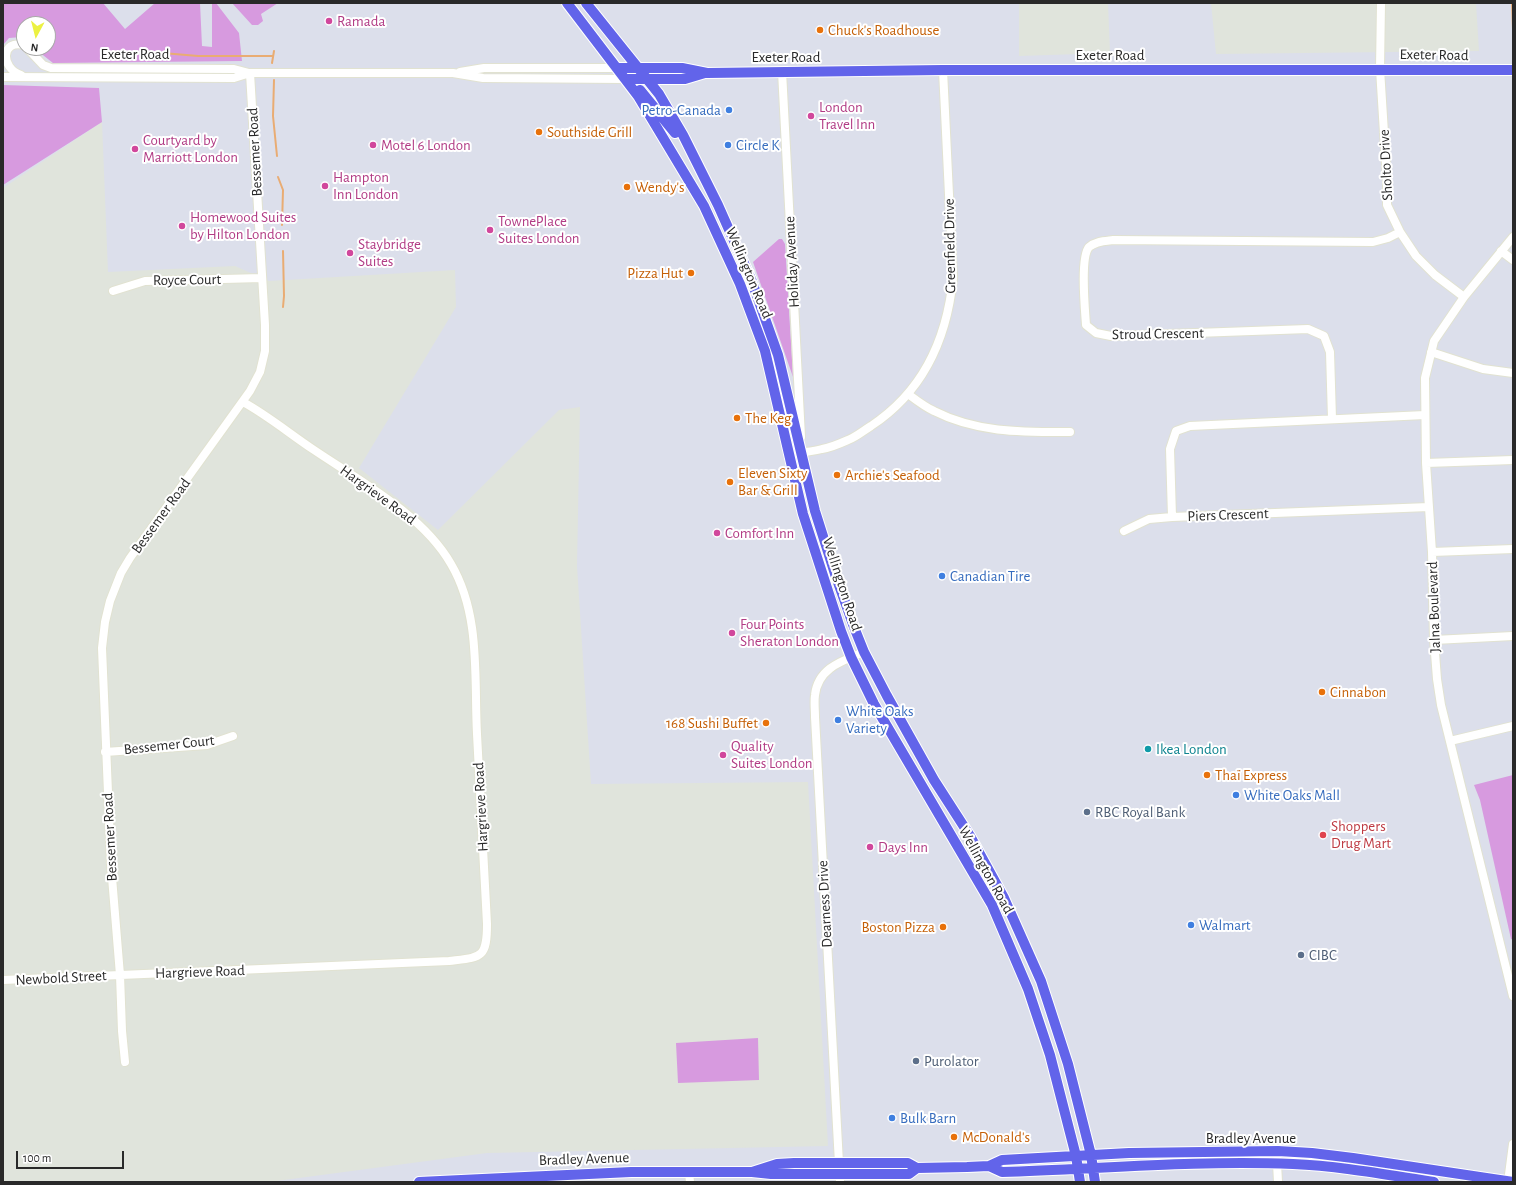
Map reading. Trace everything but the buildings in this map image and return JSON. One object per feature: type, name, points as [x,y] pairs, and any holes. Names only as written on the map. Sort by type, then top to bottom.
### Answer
[{"type":"main road","name":"Wellington Road","points":[[567,3],[617,68],[628,79],[704,206],[740,284],[764,352],[803,514],[840,631],[874,704],[994,911],[1031,996],[1050,1055],[1076,1156],[1080,1182]]},
{"type":"main road","name":"Wellington Road","points":[[586,3],[659,94],[718,205],[751,279],[778,355],[815,511],[832,567],[864,652],[929,772],[970,836],[1007,904],[1042,982],[1068,1064],[1091,1155],[1095,1182]]},
{"type":"main road","name":"Exeter Road","points":[[617,68],[682,68],[707,73],[943,70],[1513,70]]},
{"type":"main road","name":"Exeter Road","points":[[628,79],[685,79],[707,73]]},
{"type":"main road","points":[[628,79],[658,111],[694,158]]},
{"type":"main road","points":[[994,911],[1007,904]]},
{"type":"main road","name":"Bradley Avenue","points":[[752,1172],[777,1164],[908,1163],[917,1168],[989,1166],[1002,1160],[1147,1152],[1278,1151],[1346,1157],[1510,1182]]},
{"type":"main road","name":"Bradley Avenue","points":[[989,1166],[1002,1172],[1174,1164],[1277,1163],[1328,1167],[1434,1182]]},
{"type":"main road","name":"Bradley Avenue","points":[[418,1182],[631,1172],[689,1177],[752,1172],[840,1178],[909,1174],[917,1168]]},
{"type":"street","name":"Sholto Drive","points":[[1381,3],[1380,69],[1387,181],[1387,205],[1400,232],[1416,256],[1435,275],[1464,297]]},
{"type":"street","name":"Exeter Road","points":[[16,43],[10,46],[6,52],[8,67],[14,73],[27,77]]},
{"type":"street","name":"Exeter Road","points":[[35,56],[43,65],[51,68],[234,69],[250,73],[454,73],[484,68],[617,68]]},
{"type":"street","name":"Greenfield Drive","points":[[789,455],[823,449],[849,440],[884,417],[908,394],[931,361],[944,327],[950,303],[952,270],[943,70]]},
{"type":"street","name":"Holiday Avenue","points":[[782,71],[801,452]]},
{"type":"street","name":"Exeter Road","points":[[3,77],[234,78],[250,73]]},
{"type":"street","name":"Bessemer Road","points":[[125,1062],[111,865],[105,752],[102,648],[105,622],[115,589],[130,558],[243,402],[260,372],[264,351],[265,325],[250,73]]},
{"type":"street","name":"Exeter Road","points":[[454,73],[483,78],[628,79]]},
{"type":"street","name":"Stroud Crescent","points":[[1332,420],[1330,352],[1324,336],[1308,329],[1111,336],[1096,333],[1086,325],[1084,277],[1085,256],[1088,249],[1095,243],[1113,240],[1373,242],[1388,238],[1400,232]]},
{"type":"street","name":"Jalna Boulevard","points":[[1513,237],[1464,297],[1434,341],[1424,378],[1426,463],[1432,552],[1434,640],[1437,680],[1441,705],[1513,996]]},
{"type":"street","points":[[1501,251],[1513,260]]},
{"type":"street","name":"Royce Court","points":[[113,291],[145,281],[262,278]]},
{"type":"street","points":[[1431,352],[1483,369],[1513,373]]},
{"type":"street","points":[[908,394],[934,411],[959,422],[984,428],[1011,432],[1070,432]]},
{"type":"street","name":"Hargrieve Road","points":[[120,975],[449,962],[475,958],[484,951],[487,941],[476,720],[474,642],[469,612],[459,579],[439,546],[412,517],[243,402]]},
{"type":"street","name":"Piers Crescent","points":[[1424,415],[1190,426],[1176,431],[1170,448],[1172,517],[1429,507]]},
{"type":"street","points":[[1426,463],[1513,460]]},
{"type":"street","points":[[1124,531],[1149,519],[1172,517]]},
{"type":"street","points":[[1432,552],[1513,549]]},
{"type":"street","points":[[1434,640],[1513,636]]},
{"type":"street","name":"Dearness Drive","points":[[840,1178],[815,694],[821,675],[833,666],[864,652]]},
{"type":"street","points":[[1450,741],[1513,726]]},
{"type":"street","name":"Bessemer Court","points":[[105,752],[207,745],[233,736]]},
{"type":"street","name":"Newbold Street","points":[[3,980],[120,975]]},
{"type":"street","points":[[1510,1182],[1513,1144]]},
{"type":"street","points":[[1278,1151],[1278,1182]]},
{"type":"shaded area","points":[[3,3],[103,3],[125,29],[155,3],[200,3],[202,46],[212,47],[212,3],[216,3],[239,33],[242,61],[53,63],[44,56],[56,56],[56,16],[16,16],[16,37],[9,38],[3,45]]},
{"type":"shaded area","points":[[232,3],[278,3],[261,14],[263,21],[258,25],[252,25]]},
{"type":"shaded area","points":[[1019,3],[1108,3],[1110,53],[1019,56]]},
{"type":"shaded area","points":[[1211,3],[1476,3],[1479,51],[1216,54]]},
{"type":"shaded area","points":[[3,85],[99,88],[102,122],[3,185]]},
{"type":"shaded area","points":[[102,122],[108,272],[235,266],[269,281],[455,270],[456,307],[359,468],[438,530],[559,410],[580,407],[577,566],[591,784],[808,782],[828,1146],[487,1153],[269,1182],[3,1182],[3,188]]},
{"type":"shaded area","points":[[779,239],[782,239],[785,244],[793,377],[753,262]]},
{"type":"shaded area","points":[[1513,775],[1513,940],[1511,939],[1480,800],[1474,785]]},
{"type":"shaded area","points":[[758,1038],[759,1080],[678,1083],[676,1043]]},
{"type":"waterway","points":[[1512,3],[1513,29]]},
{"type":"waterway","points":[[272,63],[274,51]]},
{"type":"waterway","points":[[151,52],[198,56],[273,56]]},
{"type":"waterway","points":[[274,80],[273,116],[277,156]]},
{"type":"waterway","points":[[278,177],[283,190],[282,225]]},
{"type":"waterway","points":[[283,251],[283,307]]},
{"type":"place","name":"Ramada","points":[[329,21]]},
{"type":"place","name":"Chuck's Roadhouse","points":[[820,30]]},
{"type":"place","name":"Petro-Canada","points":[[729,110]]},
{"type":"place","name":"London Travel Inn","points":[[811,116]]},
{"type":"place","name":"Southside Grill","points":[[539,132]]},
{"type":"place","name":"Motel 6 London","points":[[373,145]]},
{"type":"place","name":"Circle K","points":[[728,145]]},
{"type":"place","name":"Courtyard by Marriott London","points":[[135,149]]},
{"type":"place","name":"Hampton Inn London","points":[[325,186]]},
{"type":"place","name":"Wendy's","points":[[627,187]]},
{"type":"place","name":"Homewood Suites by Hilton London","points":[[182,226]]},
{"type":"place","name":"TownePlace Suites London","points":[[490,230]]},
{"type":"place","name":"Staybridge Suites","points":[[350,253]]},
{"type":"place","name":"Pizza Hut","points":[[691,273]]},
{"type":"place","name":"The Keg","points":[[737,418]]},
{"type":"place","name":"Archie's Seafood","points":[[837,475]]},
{"type":"place","name":"Eleven Sixty Bar & Grill","points":[[730,482]]},
{"type":"place","name":"Comfort Inn","points":[[717,533]]},
{"type":"place","name":"Canadian Tire","points":[[942,576]]},
{"type":"place","name":"Four Points Sheraton London","points":[[732,633]]},
{"type":"place","name":"Cinnabon","points":[[1322,692]]},
{"type":"place","name":"White Oaks Variety","points":[[838,720]]},
{"type":"place","name":"168 Sushi Buffet","points":[[766,723]]},
{"type":"place","name":"Ikea London","points":[[1148,749]]},
{"type":"place","name":"Quality Suites London","points":[[723,755]]},
{"type":"place","name":"Thaï Express","points":[[1207,775]]},
{"type":"place","name":"White Oaks Mall","points":[[1236,795]]},
{"type":"place","name":"RBC Royal Bank","points":[[1087,812]]},
{"type":"place","name":"Shoppers Drug Mart","points":[[1323,835]]},
{"type":"place","name":"Days Inn","points":[[870,847]]},
{"type":"place","name":"Walmart","points":[[1191,925]]},
{"type":"place","name":"Boston Pizza","points":[[943,927]]},
{"type":"place","name":"CIBC","points":[[1301,955]]},
{"type":"place","name":"Purolator","points":[[916,1061]]},
{"type":"place","name":"Bulk Barn","points":[[892,1118]]},
{"type":"place","name":"McDonald's","points":[[954,1137]]}]
